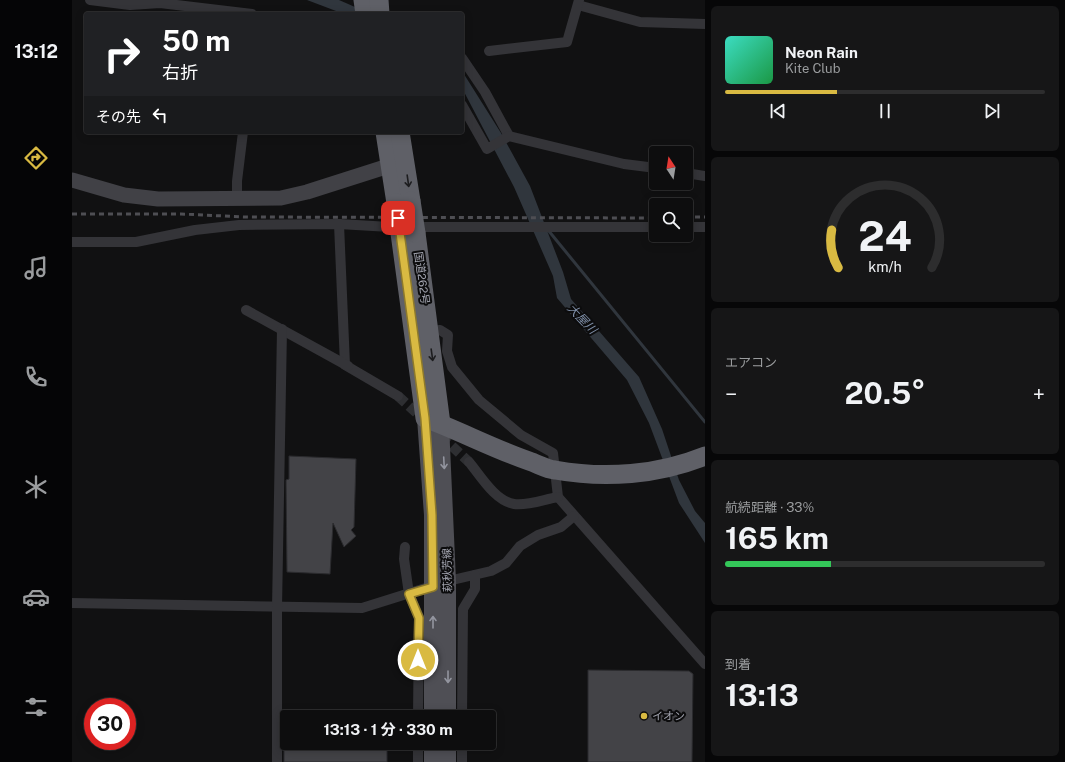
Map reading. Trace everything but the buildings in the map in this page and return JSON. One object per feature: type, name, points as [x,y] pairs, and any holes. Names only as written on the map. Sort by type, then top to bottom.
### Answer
[{"type":"highway","name":"国道262号","points":[[386,134],[398,163]]},
{"type":"highway","name":"国道262号","points":[[400,134],[398,163],[433,421]]},
{"type":"highway","name":"国道262号","points":[[408,233],[429,331],[433,421]]},
{"type":"highway","points":[[433,421],[517,457],[554,470],[597,474],[658,471],[685,464],[705,456]]},
{"type":"main road","name":"萩秋芳線","points":[[433,421],[448,710]]},
{"type":"main road","name":"萩秋芳線","points":[[432,710],[441,584]]},
{"type":"main road","points":[[432,750],[432,762]]},
{"type":"main road","points":[[448,750],[448,762]]},
{"type":"street","points":[[90,0],[130,5],[160,3],[235,12]]},
{"type":"street","points":[[489,51],[567,42],[579,3],[640,22],[705,24]]},
{"type":"street","points":[[464,61],[484,92],[507,137]]},
{"type":"street","points":[[464,109],[487,149],[507,137],[624,164],[649,167]]},
{"type":"street","points":[[237,200],[237,181],[243,134]]},
{"type":"street","points":[[72,180],[124,195],[158,199],[237,200],[281,198],[307,192],[398,163]]},
{"type":"street","points":[[693,174],[705,176]]},
{"type":"street","points":[[339,224],[345,365],[348,366]]},
{"type":"street","points":[[72,242],[136,242],[195,230],[239,225],[339,224],[390,227],[649,228]]},
{"type":"street","points":[[693,227],[705,227]]},
{"type":"street","points":[[246,310],[348,366],[398,396]]},
{"type":"street","points":[[277,762],[277,608],[282,329]]},
{"type":"street","points":[[429,331],[440,330],[444,331],[448,335],[447,351],[452,367],[480,400],[498,418],[521,436],[553,453],[558,497],[705,664]]},
{"type":"street","points":[[469,462],[497,495],[505,501],[514,504],[558,497]]},
{"type":"street","points":[[72,603],[277,608],[362,608],[441,584],[491,571],[506,562],[520,546],[538,535],[561,527],[574,516]]},
{"type":"street","points":[[405,547],[404,559],[409,594],[419,618],[418,710]]},
{"type":"street","points":[[462,710],[463,609],[475,589],[475,575]]},
{"type":"street","points":[[418,750],[418,762]]},
{"type":"street","points":[[462,750],[462,762]]},
{"type":"water","points":[[307,0],[339,0],[366,12],[339,12]]},
{"type":"water","name":"大屋川","points":[[464,74],[501,133],[530,186],[563,272],[571,299],[639,377],[662,429],[679,480],[695,511],[705,523],[705,543],[679,503],[649,423],[627,380],[557,298],[553,276],[514,187],[464,92]]},
{"type":"waterway","points":[[548,230],[705,422]]},
{"type":"tunnel","points":[[398,396],[423,419]]},
{"type":"tunnel","points":[[441,436],[469,462]]},
{"type":"railway","points":[[72,214],[181,214],[245,217],[649,218]]},
{"type":"railway","points":[[693,217],[705,217]]},
{"type":"place","name":"イオン","points":[[644,716]]},
{"type":"route","points":[[398,218],[425,418],[432,515],[433,587],[409,594],[419,618],[418,660]]}]
